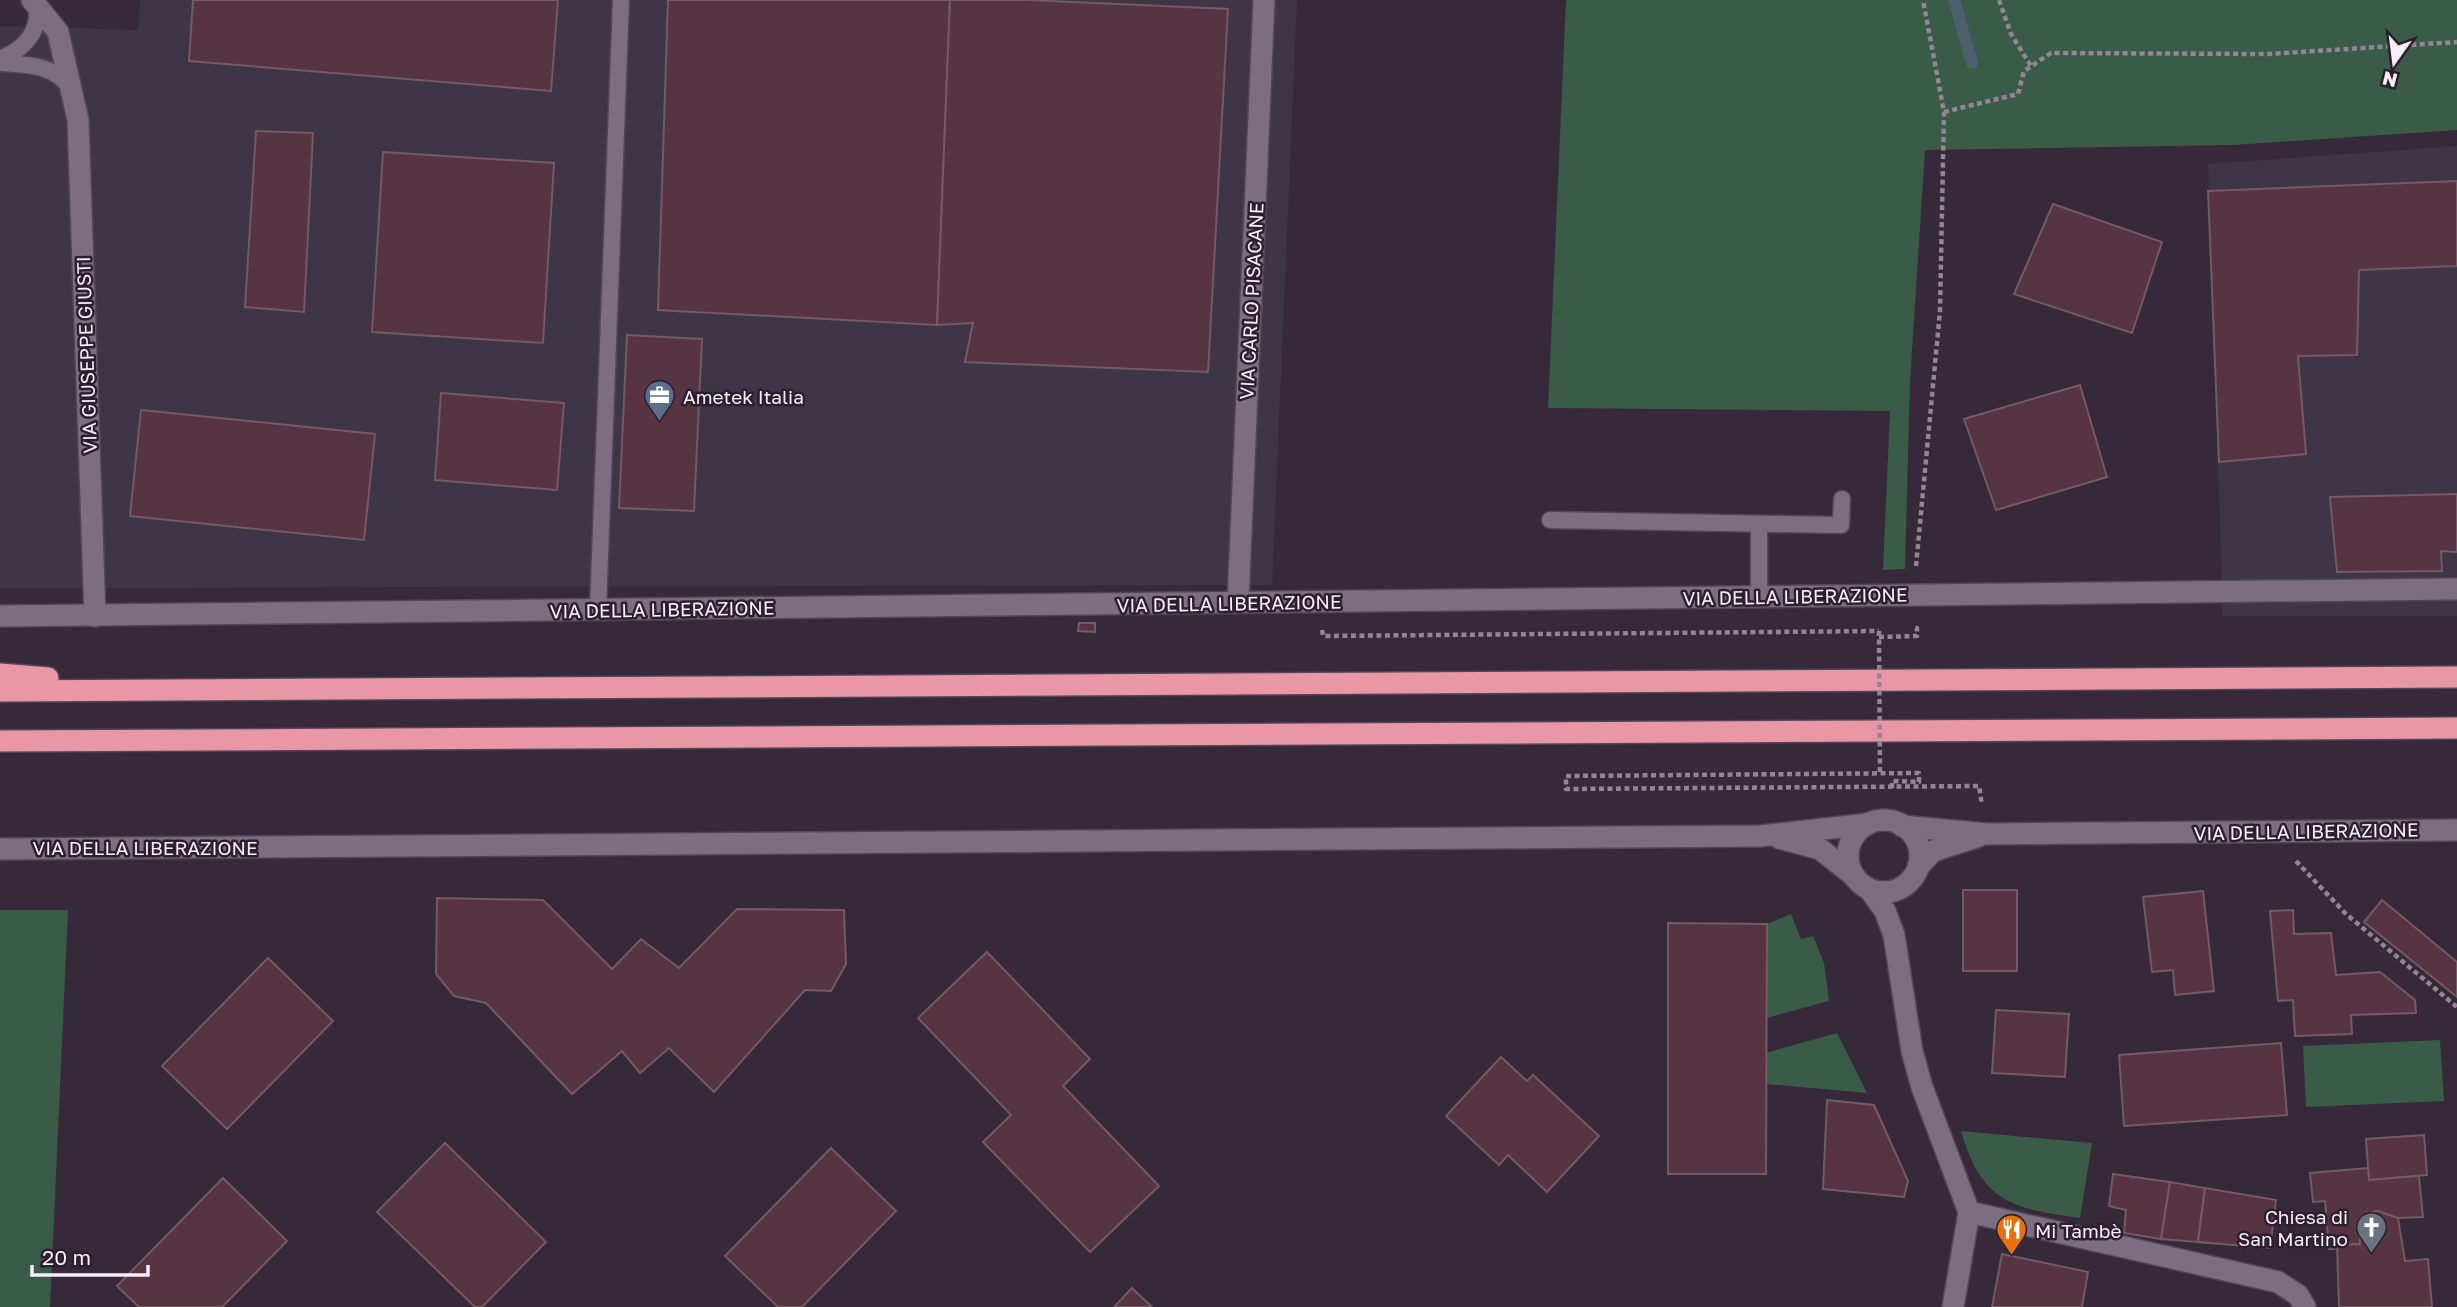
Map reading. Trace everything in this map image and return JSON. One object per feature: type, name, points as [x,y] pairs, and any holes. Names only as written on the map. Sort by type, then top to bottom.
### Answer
[{"type":"highway","points":[[0,674],[182,690]]},
{"type":"highway","points":[[0,691],[2457,677]]},
{"type":"highway","points":[[0,741],[2457,728]]},
{"type":"street","name":"VIA CARLO PISACANE","points":[[1238,602],[1264,0]]},
{"type":"street","name":"VIA GIUSEPPE GIUSTI","points":[[34,2],[58,32],[78,120],[94,615]]},
{"type":"street","name":"VIA DELLA LIBERAZIONE","points":[[0,616],[2457,589]]},
{"type":"street","name":"VIA DELLA LIBERAZIONE","points":[[0,849],[1760,836],[1891,821],[1902,826],[1987,834],[2457,830]]},
{"type":"street","points":[[1853,875],[1848,852],[1851,840],[1868,824]]},
{"type":"street","points":[[1902,826],[1917,843],[1918,867]]},
{"type":"street","name":"VIA DELLA LIBERAZIONE","points":[[1905,886],[1933,850],[1987,834]]},
{"type":"street","name":"VIA DELLA LIBERAZIONE","points":[[1760,836],[1820,849],[1835,858],[1871,890]]},
{"type":"street","points":[[1871,890],[1882,892],[1905,886],[1894,935]]},
{"type":"street","points":[[1871,890],[1885,911],[1894,935],[1912,1051],[1922,1087],[1969,1212],[1954,1307]]},
{"type":"street","points":[[1969,1212],[2278,1282],[2298,1295],[2305,1307]]},
{"type":"lane","points":[[598,610],[621,0]]},
{"type":"lane","name":"VIA GIUSEPPE GIUSTI","points":[[0,61],[27,42],[35,30],[39,16],[34,2]]},
{"type":"lane","name":"VIA GIUSEPPE GIUSTI","points":[[0,61],[52,71],[64,79],[74,94]]},
{"type":"lane","points":[[1550,520],[1841,525],[1842,499]]},
{"type":"lane","points":[[1759,524],[1759,597]]},
{"type":"path","points":[[1914,595],[1940,312],[1944,112],[1923,0]]},
{"type":"path","points":[[1999,0],[2011,34],[2031,66]]},
{"type":"path","points":[[1944,112],[2018,94],[2024,71],[2051,53],[2268,54],[2457,43]]},
{"type":"path","points":[[1322,636],[1917,636],[1917,628],[1907,628]]},
{"type":"path","points":[[1879,634],[1880,773],[1919,773],[1919,782],[1892,782],[1892,788]]},
{"type":"path","points":[[2269,832],[2346,914],[2457,1007]]},
{"type":"shaded area","points":[[140,0],[1297,0],[1272,585],[0,588],[0,26],[138,30]]},
{"type":"shaded area","points":[[2457,146],[2457,616],[2223,616],[2208,164]]},
{"type":"green space","points":[[1566,0],[2457,0],[2457,130],[2233,145],[1925,150],[1910,381],[1905,569],[1883,570],[1890,411],[1548,408]]},
{"type":"green space","points":[[0,910],[68,910],[50,1307],[0,1307]]},
{"type":"green space","points":[[1791,914],[1801,939],[1813,936],[1824,963],[1829,1001],[1766,1018],[1767,924]]},
{"type":"green space","points":[[1837,1033],[1867,1093],[1766,1084],[1766,1053]]},
{"type":"green space","points":[[2440,1040],[2444,1101],[2306,1107],[2303,1046]]},
{"type":"green space","points":[[1961,1131],[2092,1143],[2080,1218],[2036,1210],[2003,1198],[1990,1188],[1979,1174]]},
{"type":"building","points":[[193,0],[558,0],[551,91],[189,61]]},
{"type":"building","points":[[668,0],[950,0],[937,325],[658,310]]},
{"type":"building","points":[[950,0],[1028,0],[1228,9],[1208,372],[965,362],[973,323],[937,325]]},
{"type":"building","points":[[256,131],[313,133],[304,312],[245,307]]},
{"type":"building","points":[[383,152],[554,163],[543,343],[372,332]]},
{"type":"building","points":[[2457,181],[2457,266],[2359,270],[2357,355],[2298,356],[2306,454],[2219,462],[2208,191]]},
{"type":"building","points":[[2053,204],[2162,242],[2132,333],[2014,294]]},
{"type":"building","name":"Ametek Italia","points":[[627,335],[702,339],[694,511],[619,508]]},
{"type":"building","points":[[2080,385],[2107,477],[1996,510],[1964,419]]},
{"type":"building","points":[[441,393],[564,403],[557,490],[435,480]]},
{"type":"building","points":[[141,410],[375,434],[364,540],[130,516]]},
{"type":"building","points":[[2457,494],[2457,552],[2441,551],[2442,571],[2337,572],[2330,497]]},
{"type":"building","points":[[1079,623],[1095,623],[1095,632],[1078,631]]},
{"type":"building","points":[[1963,890],[2017,890],[2017,971],[1963,971]]},
{"type":"building","points":[[2203,891],[2214,991],[2175,995],[2173,970],[2152,972],[2143,897]]},
{"type":"building","points":[[437,898],[543,900],[612,969],[641,939],[679,968],[737,909],[844,910],[846,964],[831,991],[805,990],[714,1092],[669,1048],[640,1073],[622,1051],[572,1094],[486,1003],[454,996],[436,974]]},
{"type":"building","points":[[2382,900],[2457,962],[2457,997],[2364,922]]},
{"type":"building","points":[[2293,910],[2294,934],[2331,933],[2336,975],[2380,972],[2415,1000],[2416,1013],[2351,1015],[2352,1034],[2295,1036],[2293,1000],[2278,1001],[2270,911]]},
{"type":"building","points":[[1668,923],[1767,924],[1766,1174],[1668,1174]]},
{"type":"building","points":[[987,952],[1090,1059],[1063,1086],[1159,1186],[1090,1252],[983,1142],[1011,1115],[918,1018]]},
{"type":"building","points":[[268,958],[333,1021],[227,1129],[162,1066]]},
{"type":"building","points":[[1996,1010],[2069,1014],[2065,1077],[1992,1073]]},
{"type":"building","points":[[2281,1043],[2287,1115],[2124,1126],[2119,1055]]},
{"type":"building","points":[[1501,1057],[1527,1081],[1533,1075],[1599,1136],[1547,1192],[1508,1155],[1499,1165],[1446,1116]]},
{"type":"building","points":[[1827,1100],[1874,1105],[1908,1181],[1904,1197],[1823,1189]]},
{"type":"building","points":[[2424,1135],[2427,1175],[2369,1180],[2366,1139]]},
{"type":"building","points":[[445,1143],[546,1242],[482,1307],[475,1307],[377,1212]]},
{"type":"building","points":[[831,1148],[896,1211],[802,1307],[778,1307],[725,1256]]},
{"type":"building","points":[[2368,1168],[2369,1180],[2419,1176],[2423,1217],[2398,1218],[2378,1211],[2366,1214],[2360,1221],[2360,1244],[2337,1245],[2337,1249],[2329,1249],[2325,1201],[2313,1202],[2310,1173]]},
{"type":"building","points":[[2113,1174],[2170,1182],[2161,1239],[2124,1233],[2126,1210],[2109,1206]]},
{"type":"building","points":[[223,1178],[287,1241],[222,1307],[139,1307],[117,1286]]},
{"type":"building","points":[[2170,1182],[2205,1188],[2198,1242],[2161,1239]]},
{"type":"building","points":[[2205,1188],[2276,1200],[2270,1248],[2198,1242]]},
{"type":"building","name":"Chiesa di San Martino","points":[[2378,1211],[2398,1218],[2405,1261],[2428,1259],[2432,1307],[2339,1307],[2337,1245],[2360,1244],[2360,1221],[2366,1214]]},
{"type":"building","points":[[2002,1254],[2088,1272],[2082,1307],[1992,1307]]},
{"type":"building","points":[[1132,1288],[1152,1307],[1114,1307]]},
{"type":"waterway","points":[[1954,0],[1972,63]]},
{"type":"place","name":"Ametek Italia","points":[[660,423]]},
{"type":"place","name":"Chiesa di San Martino","points":[[2371,1254]]},
{"type":"place","name":"Mi Tambè","points":[[2012,1257]]}]
